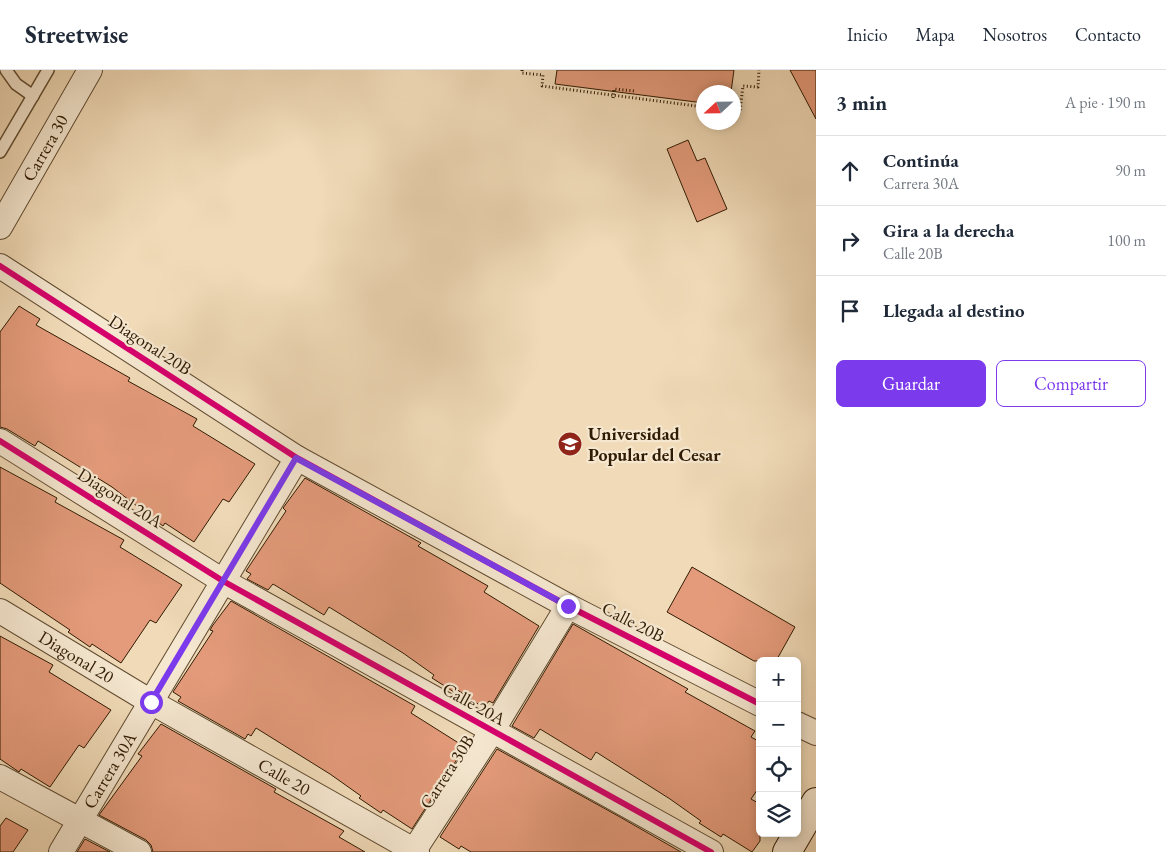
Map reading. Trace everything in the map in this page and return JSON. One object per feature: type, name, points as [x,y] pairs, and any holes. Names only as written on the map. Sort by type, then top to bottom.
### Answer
[{"type":"main road","points":[[787,852],[816,802]]},
{"type":"street","name":"Carrera 30","points":[[0,226],[90,70]]},
{"type":"street","name":"Diagonal 20B","points":[[0,266],[290,454]]},
{"type":"street","name":"Diagonal 20A","points":[[0,441],[223,581]]},
{"type":"street","name":"Carrera 30A","points":[[62,852],[223,581],[290,454]]},
{"type":"street","name":"Calle 20B","points":[[290,454],[568,606],[756,702]]},
{"type":"street","name":"Calle 20A","points":[[223,581],[711,852]]},
{"type":"street","name":"Carrera 30B","points":[[415,851],[568,606]]},
{"type":"street","name":"Diagonal 20","points":[[0,611],[151,702]]},
{"type":"street","name":"Calle 20","points":[[151,702],[415,851]]},
{"type":"street","points":[[801,726],[816,733]]},
{"type":"street","points":[[0,777],[81,819],[138,852]]},
{"type":"lane","points":[[6,70],[16,84],[33,96]]},
{"type":"lane","points":[[0,152],[48,70]]},
{"type":"path","points":[[522,70],[522,73],[543,75],[542,86],[696,106]]},
{"type":"path","points":[[741,103],[743,86],[758,87],[759,70]]},
{"type":"path","points":[[613,98],[614,89],[635,91]]},
{"type":"building","points":[[557,70],[734,70],[732,85],[696,85],[696,102],[555,84]]},
{"type":"building","points":[[790,70],[816,70],[816,119]]},
{"type":"building","points":[[688,140],[697,161],[705,158],[727,209],[697,222],[667,149]]},
{"type":"building","points":[[19,306],[40,319],[36,325],[130,378],[128,381],[197,419],[193,426],[255,464],[229,502],[223,499],[194,542],[165,523],[163,526],[112,487],[38,441],[35,446],[7,429],[0,427],[0,332]]},
{"type":"building","points":[[0,467],[57,498],[55,502],[124,540],[120,547],[182,585],[156,623],[150,620],[121,663],[92,644],[90,647],[68,632],[70,630],[0,583]]},
{"type":"building","points":[[305,478],[421,543],[418,546],[488,586],[484,592],[539,626],[493,703],[489,701],[484,708],[456,689],[454,692],[432,678],[434,675],[403,653],[329,607],[324,615],[273,584],[268,590],[247,579],[251,574],[246,571],[286,511],[283,508]]},
{"type":"building","points":[[692,567],[795,627],[778,657],[756,657],[756,661],[754,661],[667,612]]},
{"type":"building","points":[[231,601],[415,706],[411,713],[465,747],[412,829],[383,810],[381,813],[330,774],[256,728],[251,736],[248,734],[245,739],[178,701],[181,697],[173,692],[213,631],[210,630],[213,625]]},
{"type":"building","points":[[573,624],[688,689],[685,692],[755,731],[751,737],[756,740],[756,792],[751,799],[756,802],[756,837],[760,837],[760,841],[752,852],[723,834],[721,837],[699,823],[701,821],[670,799],[596,752],[591,760],[540,729],[534,738],[512,726]]},
{"type":"building","points":[[0,636],[53,665],[49,672],[111,710],[84,748],[79,745],[50,787],[21,769],[19,772],[0,759]]},
{"type":"building","points":[[161,724],[276,789],[274,792],[344,831],[339,837],[365,852],[153,852],[151,845],[146,840],[99,815],[142,756],[138,754]]},
{"type":"building","points":[[497,749],[681,852],[471,852],[461,846],[459,849],[440,837]]},
{"type":"building","points":[[6,818],[28,830],[13,852],[0,852],[0,826]]},
{"type":"building","points":[[85,839],[110,852],[77,852]]},
{"type":"cycle path","points":[[0,266],[297,458],[568,606],[756,702]]},
{"type":"cycle path","points":[[0,441],[223,581],[711,852]]},
{"type":"place","name":"Universidad Popular del Cesar","points":[[570,444]]},
{"type":"route","points":[[151,702],[296,458],[568,606]]}]
